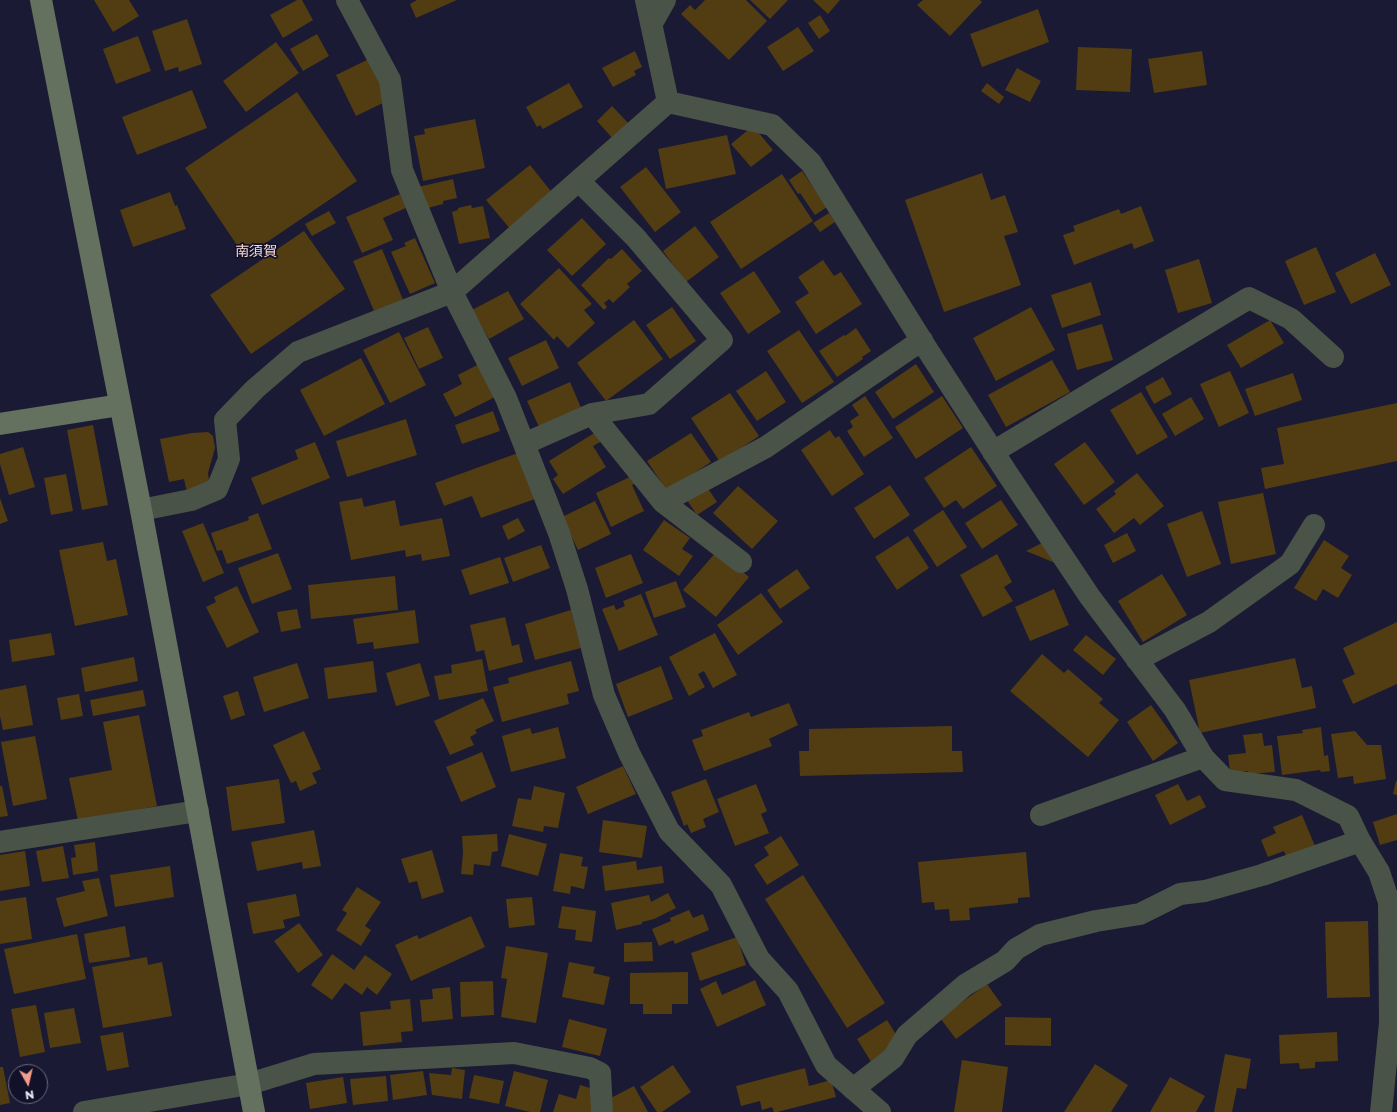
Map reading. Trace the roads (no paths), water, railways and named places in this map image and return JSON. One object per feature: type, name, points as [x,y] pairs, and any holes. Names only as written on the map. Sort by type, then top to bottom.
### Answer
[{"type":"street","points":[[41,0],[141,510],[254,1112]]},
{"type":"street","points":[[347,0],[390,80],[402,170],[452,292],[506,398],[559,533],[575,582],[604,695],[629,753],[669,831],[721,885],[759,959],[788,991],[826,1065],[880,1112]]},
{"type":"street","points":[[646,0],[668,102]]},
{"type":"street","points":[[652,23],[665,0]]},
{"type":"street","points":[[141,510],[191,500],[217,488],[229,459],[225,420],[255,389],[298,352],[452,292],[668,102]]},
{"type":"street","points":[[668,102],[772,125],[812,163],[993,452],[1090,596],[1175,710],[1203,757],[1225,780],[1296,790],[1348,816],[1360,841],[1379,872],[1389,902],[1394,1023],[1381,1112]]},
{"type":"street","points":[[524,444],[592,414],[649,404],[722,340],[636,238],[579,181]]},
{"type":"street","points":[[993,452],[1250,298],[1291,319],[1333,357]]},
{"type":"street","points":[[663,502],[766,447],[922,340]]},
{"type":"street","points":[[0,424],[120,405]]},
{"type":"street","points":[[592,414],[663,502],[741,562]]},
{"type":"street","points":[[1137,660],[1209,622],[1290,564],[1314,525]]},
{"type":"street","points":[[1041,815],[1203,757]]},
{"type":"street","points":[[0,842],[198,810]]},
{"type":"street","points":[[853,1089],[893,1058],[907,1036],[965,985],[1005,961],[1016,949],[1040,935],[1096,921],[1140,914],[1180,894],[1205,891],[1262,875],[1360,841]]},
{"type":"street","points":[[84,1112],[249,1084],[314,1064],[514,1053],[590,1068],[600,1073],[602,1112]]},
{"type":"district","name":"南須賀","points":[[256,252]]}]
